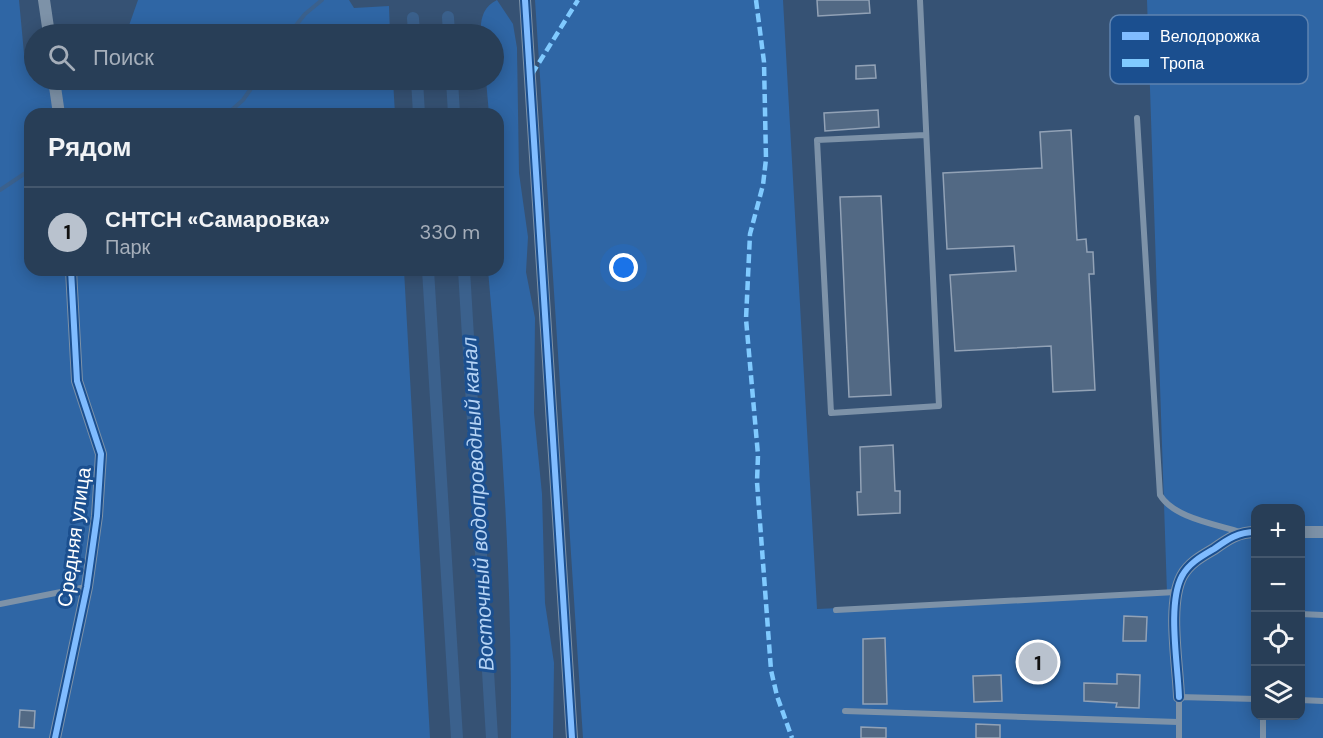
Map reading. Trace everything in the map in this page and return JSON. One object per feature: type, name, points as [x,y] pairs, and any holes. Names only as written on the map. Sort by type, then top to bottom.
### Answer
[{"type":"street","points":[[44,0],[48,24]]},
{"type":"street","points":[[525,0],[572,738]]},
{"type":"street","points":[[55,90],[58,108]]},
{"type":"street","name":"Средняя улица","points":[[55,738],[87,587],[97,516],[101,454],[77,381],[70,276]]},
{"type":"street","points":[[1179,697],[1176,592],[1182,576],[1193,562],[1240,532],[1251,532]]},
{"type":"street","points":[[1305,532],[1323,532]]},
{"type":"lane","points":[[920,0],[939,406],[831,413],[817,140],[925,135]]},
{"type":"lane","points":[[1137,118],[1160,495],[1166,505],[1176,511],[1240,532]]},
{"type":"lane","points":[[0,604],[87,587]]},
{"type":"lane","points":[[836,610],[1176,592]]},
{"type":"lane","points":[[1305,614],[1323,615]]},
{"type":"lane","points":[[1179,738],[1179,697],[1251,699]]},
{"type":"lane","points":[[1305,700],[1323,701]]},
{"type":"lane","points":[[845,711],[1178,722]]},
{"type":"lane","points":[[1263,720],[1263,738]]},
{"type":"shaded area","points":[[0,0],[19,0],[24,53],[24,90],[394,90],[395,108],[24,108],[24,276],[404,276],[430,738],[0,738]]},
{"type":"shaded area","points":[[138,0],[349,0],[354,8],[389,6],[390,24],[130,24]]},
{"type":"shaded area","points":[[497,0],[513,24],[517,48],[519,173],[528,237],[526,272],[535,318],[534,413],[542,494],[545,603],[554,663],[553,738],[511,738],[510,621],[505,504],[489,276],[504,276],[504,108],[488,108],[487,90],[504,90],[504,24],[481,24],[488,6]]},
{"type":"shaded area","points":[[535,0],[783,0],[817,609],[1167,593],[1150,84],[1308,84],[1308,15],[1148,15],[1147,0],[1323,0],[1323,738],[583,738]]},
{"type":"building","points":[[817,0],[869,0],[870,13],[818,16]]},
{"type":"building","points":[[875,65],[876,78],[856,79],[856,66]]},
{"type":"building","points":[[878,110],[879,127],[825,131],[824,113]]},
{"type":"building","points":[[1071,130],[1077,240],[1086,239],[1087,252],[1093,252],[1094,274],[1089,274],[1095,390],[1053,392],[1051,346],[955,351],[950,275],[1016,271],[1014,246],[947,249],[943,173],[1042,168],[1040,132]]},
{"type":"building","points":[[881,196],[891,395],[849,397],[840,197]]},
{"type":"building","points":[[893,445],[895,491],[900,491],[900,513],[858,515],[857,492],[861,492],[860,447]]},
{"type":"building","points":[[1124,616],[1147,617],[1146,641],[1123,641]]},
{"type":"building","points":[[885,638],[887,704],[863,704],[863,639]]},
{"type":"building","points":[[1117,674],[1140,675],[1139,708],[1116,707],[1117,703],[1084,701],[1084,683],[1117,684]]},
{"type":"building","points":[[1001,675],[1002,701],[974,702],[973,676]]},
{"type":"building","points":[[20,710],[35,711],[34,728],[19,727]]},
{"type":"building","points":[[976,724],[1000,725],[1000,738],[976,738]]},
{"type":"building","points":[[861,727],[886,728],[886,738],[861,738]]},
{"type":"waterway","points":[[297,24],[322,0]]},
{"type":"waterway","name":"Восточный водопроводный канал","points":[[448,17],[448,24]]},
{"type":"waterway","name":"Восточный водопроводный канал","points":[[413,18],[413,24]]},
{"type":"waterway","points":[[234,108],[250,90]]},
{"type":"waterway","name":"Восточный водопроводный канал","points":[[418,90],[419,108]]},
{"type":"waterway","name":"Восточный водопроводный канал","points":[[453,90],[454,108]]},
{"type":"waterway","points":[[0,190],[24,174]]},
{"type":"waterway","name":"Восточный водопроводный канал","points":[[428,276],[457,738]]},
{"type":"waterway","name":"Восточный водопроводный канал","points":[[464,276],[492,738]]},
{"type":"marked path","points":[[532,74],[578,0]]},
{"type":"marked path","points":[[756,0],[764,62],[766,159],[763,185],[750,234],[746,319],[758,455],[757,482],[771,670],[777,696],[792,738]]},
{"type":"cycle path","points":[[525,0],[572,738]]},
{"type":"cycle path","points":[[55,738],[87,587],[97,516],[101,454],[77,381],[71,276]]},
{"type":"cycle path","points":[[1179,697],[1174,618],[1175,602],[1182,576],[1196,560],[1229,539],[1251,532]]},
{"type":"place","name":"СНТСН «Самаровка»","points":[[1038,662]]}]
